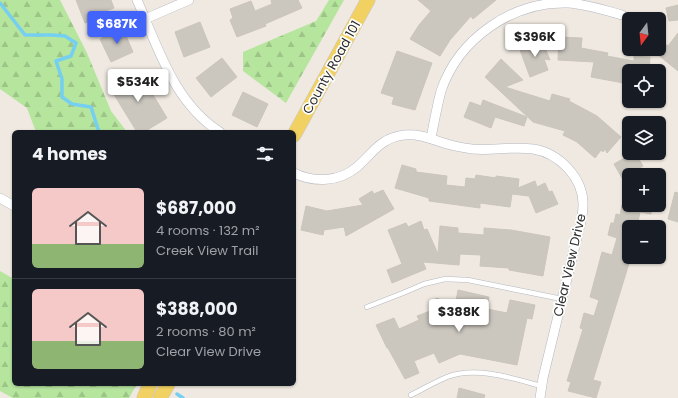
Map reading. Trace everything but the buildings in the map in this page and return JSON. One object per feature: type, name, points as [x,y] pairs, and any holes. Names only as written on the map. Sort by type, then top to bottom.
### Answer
[{"type":"main road","name":"County Road 101","points":[[296,130],[368,0]]},
{"type":"main road","points":[[144,398],[149,386]]},
{"type":"main road","points":[[160,398],[167,386]]},
{"type":"street","points":[[138,0],[176,87],[193,108],[217,130]]},
{"type":"street","points":[[146,19],[189,0]]},
{"type":"street","points":[[431,138],[442,90],[452,69],[464,49],[481,33],[501,19],[523,10],[546,4],[568,3],[592,6],[622,15]]},
{"type":"street","name":"Clear View Drive","points":[[296,173],[315,180],[329,180],[343,175],[356,167],[376,146],[389,139],[418,135],[431,138],[451,146],[472,149],[534,149],[550,154],[563,163],[574,174],[584,205],[541,386],[540,398]]},
{"type":"street","points":[[0,198],[12,205]]},
{"type":"lane","points":[[367,307],[424,284],[445,280],[468,280],[562,299]]},
{"type":"lane","points":[[411,395],[448,377],[477,373],[506,377],[541,386]]},
{"type":"green space","points":[[0,0],[60,0],[87,53],[111,111],[125,130],[35,130],[27,108],[0,89]]},
{"type":"green space","points":[[329,0],[344,0],[286,103],[243,71],[243,52],[316,21]]},
{"type":"green space","points":[[0,271],[12,278],[12,386],[136,386],[129,398],[13,398],[0,391]]},
{"type":"waterway","points":[[0,3],[25,35],[65,36],[76,43],[71,56],[56,61],[62,79],[62,97],[72,104],[91,107],[98,130]]},
{"type":"waterway","points":[[177,394],[183,398]]}]
